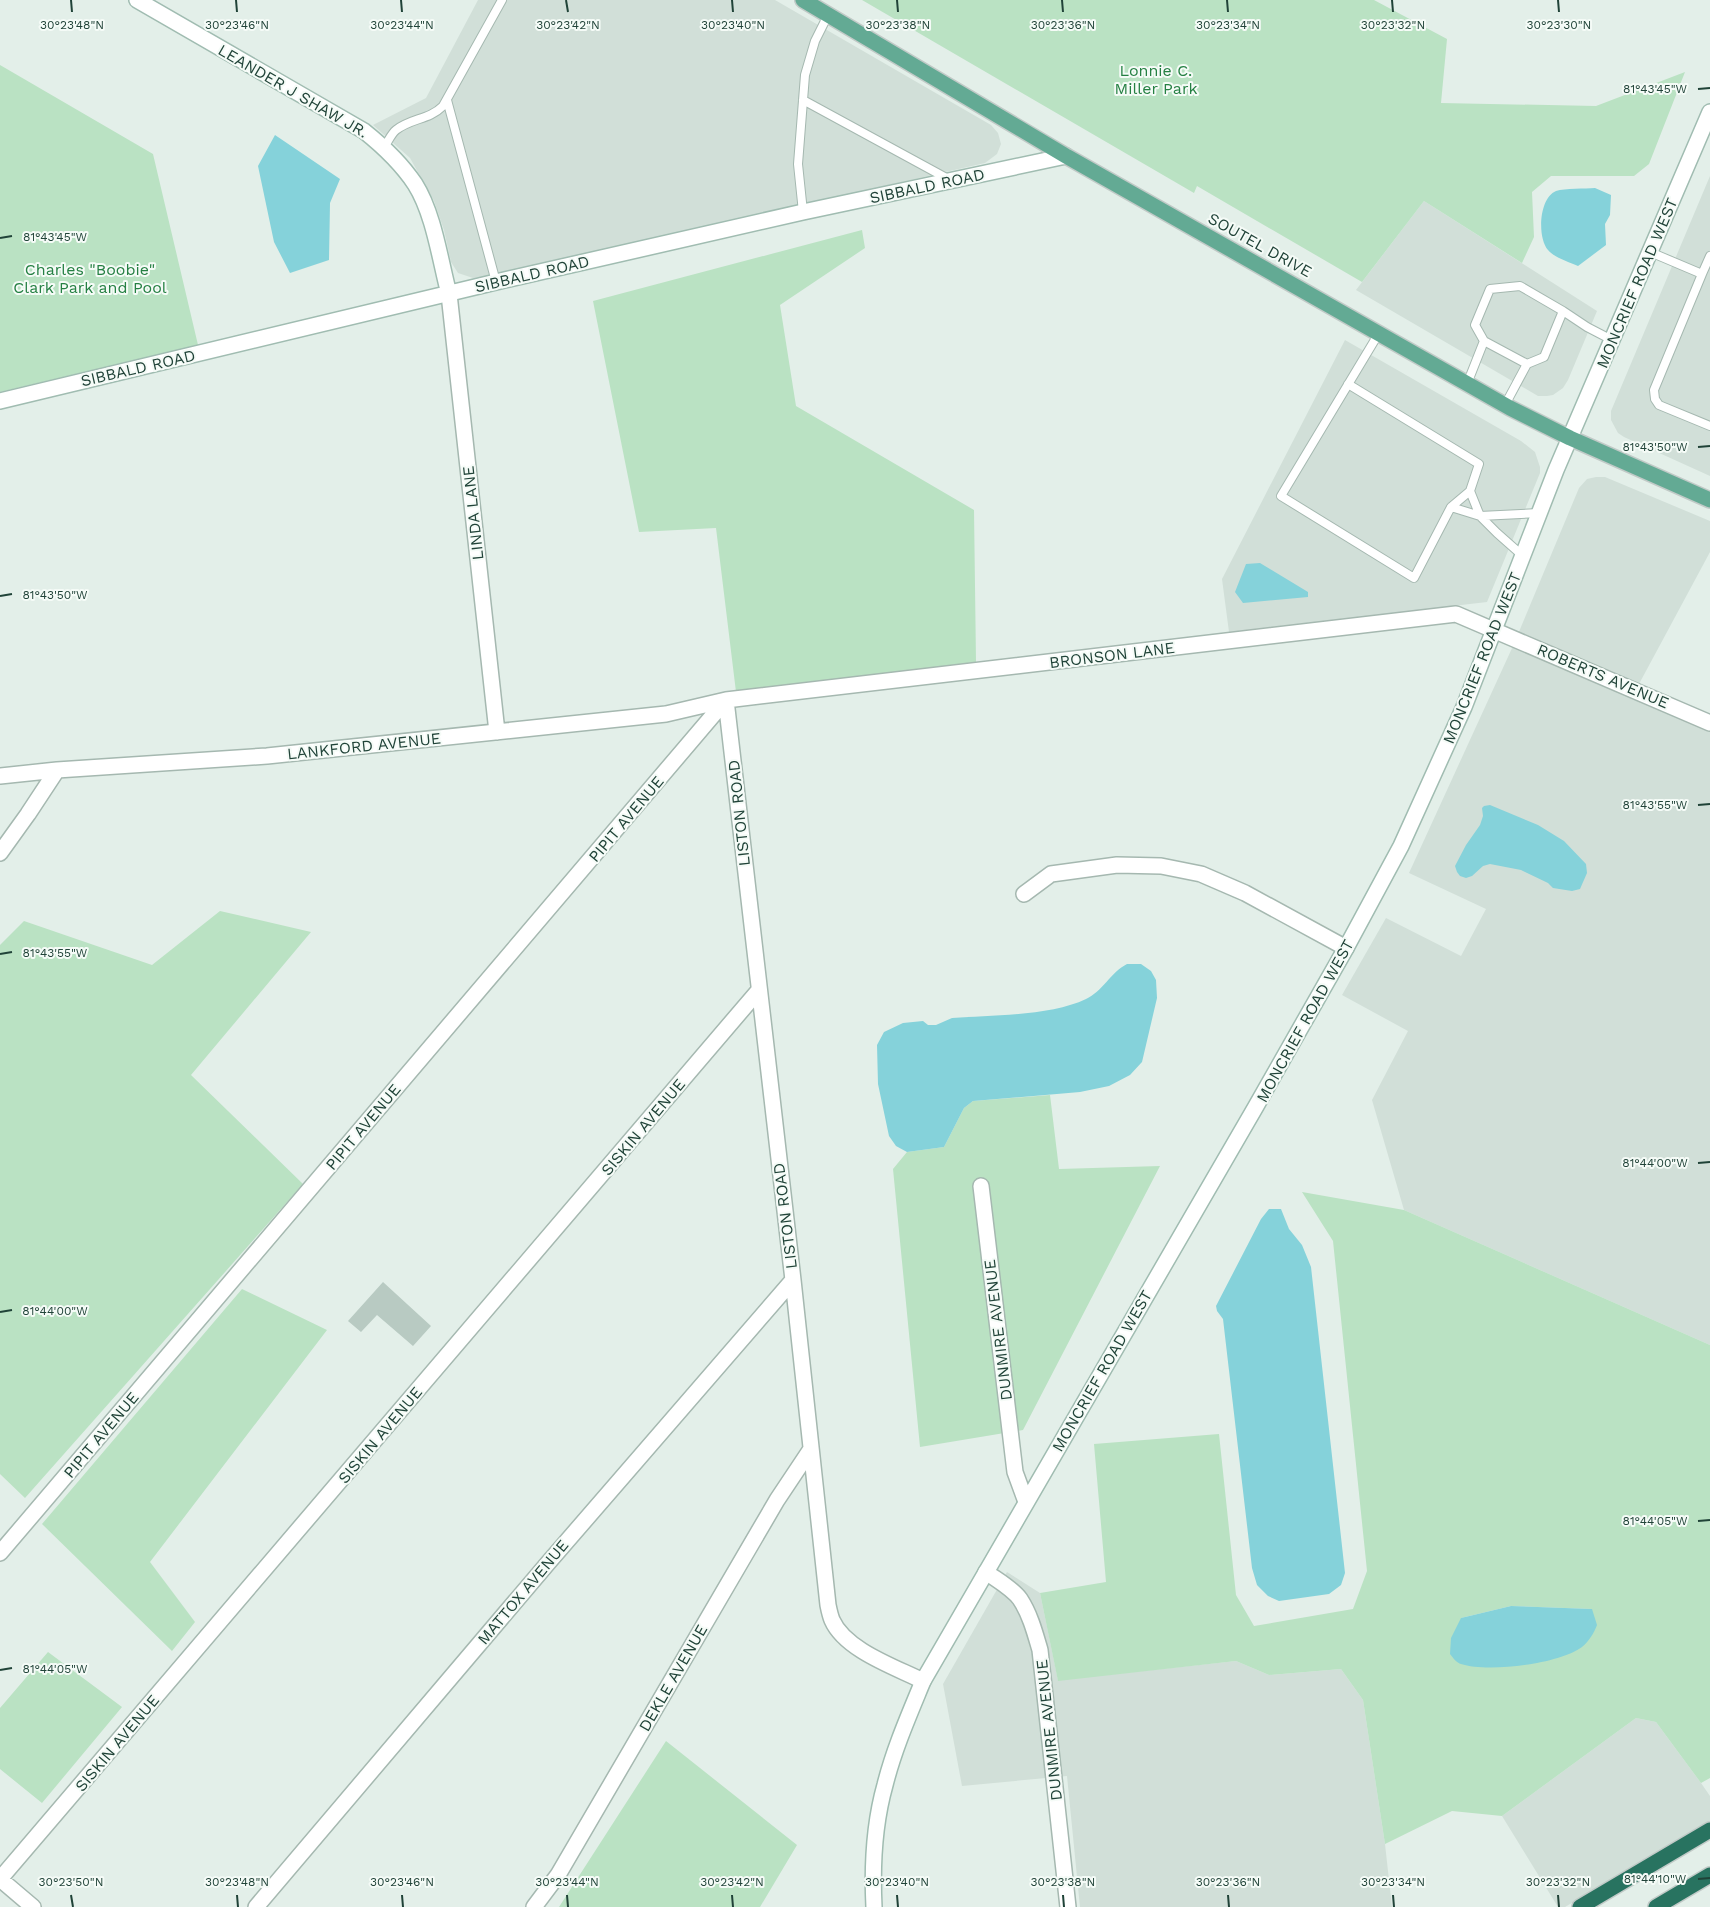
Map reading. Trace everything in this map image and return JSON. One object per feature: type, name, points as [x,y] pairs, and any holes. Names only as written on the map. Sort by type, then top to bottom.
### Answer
[{"type":"highway","points":[[1580,1907],[1710,1830]]},
{"type":"highway","points":[[1656,1907],[1710,1875]]},
{"type":"main road","name":"SOUTEL DRIVE","points":[[803,0],[1066,156],[1505,406],[1570,438],[1710,500]]},
{"type":"street","name":"LEANDER J SHAW JR.","points":[[137,0],[364,131],[384,147],[416,185],[432,227],[449,294]]},
{"type":"street","name":"MONCRIEF ROAD WEST","points":[[874,1907],[873,1880],[876,1831],[884,1786],[899,1738],[923,1681],[1346,948],[1401,846],[1464,707],[1570,438],[1710,112]]},
{"type":"street","name":"SIBBALD ROAD","points":[[0,401],[496,282],[803,212],[1066,156]]},
{"type":"street","name":"LINDA LANE","points":[[449,294],[497,732]]},
{"type":"street","name":"BRONSON LANE","points":[[726,700],[1456,614],[1495,630]]},
{"type":"street","name":"ROBERTS AVENUE","points":[[1495,630],[1710,723]]},
{"type":"street","name":"LANKFORD AVENUE","points":[[0,776],[57,770],[267,756],[497,732],[666,714],[726,700]]},
{"type":"street","name":"LISTON ROAD","points":[[726,700],[793,1280],[828,1605],[832,1621],[842,1636],[857,1648],[923,1681]]},
{"type":"street","name":"PIPIT AVENUE","points":[[0,1553],[726,700]]},
{"type":"street","points":[[0,853],[57,770]]},
{"type":"street","points":[[1024,894],[1051,874],[1117,865],[1161,866],[1201,874],[1246,893],[1346,948]]},
{"type":"street","name":"SISKIN AVENUE","points":[[0,1879],[759,990]]},
{"type":"street","name":"DUNMIRE AVENUE","points":[[981,1186],[1015,1472],[1026,1502]]},
{"type":"street","name":"MATTOX AVENUE","points":[[256,1907],[548,1563],[793,1280]]},
{"type":"street","name":"DEKLE AVENUE","points":[[534,1907],[558,1875],[777,1500],[811,1449]]},
{"type":"street","name":"DUNMIRE AVENUE","points":[[986,1572],[1020,1598],[1040,1650],[1068,1907]]},
{"type":"street","points":[[0,1879],[33,1907]]},
{"type":"lane","points":[[384,147],[394,132],[410,123],[431,116],[444,106],[502,0]]},
{"type":"lane","points":[[803,212],[798,164],[805,75],[815,41],[828,15]]},
{"type":"lane","points":[[447,100],[496,282]]},
{"type":"lane","points":[[803,100],[951,181]]},
{"type":"lane","points":[[1650,252],[1702,274]]},
{"type":"lane","points":[[1710,256],[1654,390],[1655,398],[1659,405],[1710,426]]},
{"type":"lane","points":[[1527,364],[1484,341],[1475,325],[1490,289],[1520,286],[1612,340]]},
{"type":"lane","points":[[1505,406],[1527,364],[1544,357],[1563,311]]},
{"type":"lane","points":[[1348,384],[1479,464],[1470,491],[1450,507],[1414,578],[1281,496],[1348,384],[1379,333]]},
{"type":"lane","points":[[1467,384],[1484,341]]},
{"type":"lane","points":[[1470,491],[1480,516],[1523,556]]},
{"type":"lane","points":[[1450,507],[1480,516],[1539,513]]},
{"type":"shaded area","points":[[478,0],[775,0],[991,125],[998,133],[1001,144],[997,154],[985,163],[485,277],[473,278],[458,273],[451,262],[444,230],[434,201],[410,158],[373,125],[426,98]]},
{"type":"shaded area","points":[[1710,176],[1710,476],[1624,437],[1618,433],[1611,420],[1611,411]]},
{"type":"shaded area","points":[[1424,201],[1597,311],[1563,388],[1553,395],[1538,396],[1356,290]]},
{"type":"shaded area","points":[[1345,340],[1521,441],[1535,452],[1540,473],[1487,602],[1229,632],[1222,579]]},
{"type":"shaded area","points":[[1605,477],[1710,521],[1710,552],[1632,697],[1710,731],[1710,1345],[1404,1210],[1372,1100],[1408,1031],[1342,995],[1386,918],[1461,956],[1486,909],[1409,873],[1513,646],[1579,488],[1587,479]]},
{"type":"shaded area","points":[[1007,1572],[1040,1593],[1058,1680],[1236,1661],[1269,1675],[1341,1669],[1363,1700],[1385,1844],[1392,1907],[1080,1907],[1067,1776],[962,1786],[943,1684]]},
{"type":"shaded area","points":[[1636,1718],[1656,1722],[1701,1783],[1710,1796],[1710,1821],[1565,1907],[1558,1907],[1502,1816]]},
{"type":"green space","name":"Lonnie C. Miller Park","points":[[862,0],[1374,0],[1447,39],[1441,103],[1596,106],[1685,72],[1649,164],[1634,176],[1551,176],[1532,192],[1534,237],[1522,263],[1424,201],[1362,282],[1197,186],[1194,193]]},
{"type":"green space","name":"Charles \"Boobie\" Clark Park and Pool","points":[[0,65],[153,154],[198,345],[0,392]]},
{"type":"green space","points":[[862,230],[865,248],[780,305],[796,406],[974,510],[976,662],[736,692],[716,528],[639,532],[593,301]]},
{"type":"green space","points":[[220,911],[311,932],[191,1075],[303,1184],[25,1498],[0,1474],[0,945],[24,921],[152,965]]},
{"type":"green space","points":[[1050,1095],[1059,1169],[1160,1166],[1023,1430],[920,1447],[893,1169],[907,1152],[944,1147],[964,1108],[973,1101]]},
{"type":"green space","points":[[1302,1192],[1404,1210],[1710,1345],[1710,1778],[1701,1783],[1656,1722],[1636,1718],[1502,1816],[1452,1811],[1385,1844],[1363,1700],[1341,1669],[1269,1675],[1236,1661],[1058,1681],[1040,1593],[1106,1582],[1094,1444],[1219,1434],[1236,1595],[1254,1626],[1353,1609],[1367,1571],[1333,1241]],"holes":[[[1511,1606],[1592,1609],[1461,1618]]]},
{"type":"green space","points":[[242,1289],[327,1330],[150,1562],[195,1622],[172,1651],[42,1524]]},
{"type":"green space","points":[[48,1652],[122,1707],[42,1803],[0,1769],[0,1708]]},
{"type":"green space","points":[[666,1741],[797,1845],[760,1907],[559,1907]]},
{"type":"water","points":[[275,135],[340,179],[330,203],[329,260],[290,273],[274,242],[258,166]]},
{"type":"water","points":[[1595,188],[1611,195],[1610,215],[1605,224],[1606,245],[1578,266],[1558,258],[1548,250],[1542,236],[1541,218],[1546,201],[1556,191]]},
{"type":"water","points":[[1260,563],[1308,592],[1308,597],[1243,603],[1235,592],[1246,564]]},
{"type":"water","points":[[1490,805],[1538,825],[1564,841],[1586,864],[1587,873],[1580,889],[1572,891],[1553,888],[1548,883],[1521,870],[1490,864],[1483,866],[1472,876],[1466,878],[1460,876],[1455,866],[1466,845],[1480,825],[1483,816],[1482,808]]},
{"type":"water","points":[[1127,964],[1141,964],[1151,971],[1156,980],[1157,998],[1142,1062],[1130,1075],[1109,1086],[1080,1092],[973,1101],[964,1108],[944,1147],[907,1152],[896,1146],[889,1136],[878,1084],[877,1045],[884,1032],[903,1023],[923,1021],[928,1025],[936,1025],[952,1018],[1039,1012],[1072,1005],[1092,996],[1116,972]]},
{"type":"water","points":[[1269,1209],[1281,1209],[1289,1229],[1302,1245],[1311,1267],[1345,1573],[1341,1585],[1329,1594],[1279,1601],[1268,1596],[1257,1585],[1252,1568],[1223,1319],[1216,1306],[1261,1219]]},
{"type":"water","points":[[1511,1606],[1592,1609],[1597,1625],[1591,1637],[1582,1647],[1557,1658],[1523,1665],[1488,1668],[1458,1663],[1450,1654],[1451,1638],[1461,1618]]},
{"type":"building","points":[[383,1282],[431,1326],[413,1346],[377,1315],[361,1332],[348,1321]]}]
